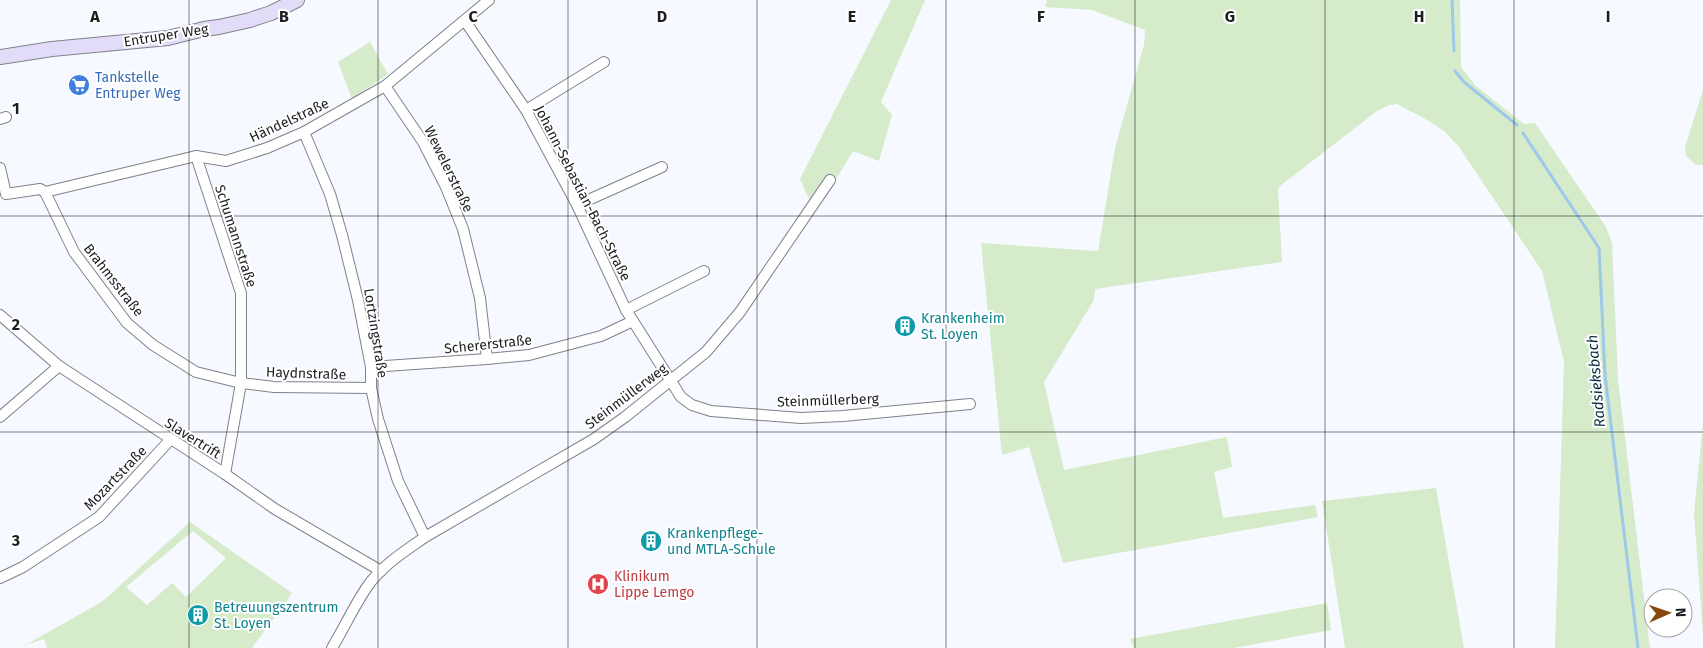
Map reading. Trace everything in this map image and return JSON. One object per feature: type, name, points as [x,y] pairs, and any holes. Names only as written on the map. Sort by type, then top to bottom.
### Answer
[{"type":"main road","name":"Entruper Weg","points":[[0,57],[52,49],[168,38],[250,20],[271,13],[297,0]]},
{"type":"street","name":"Händelstraße","points":[[0,168],[6,194],[40,189],[45,192],[196,156],[226,161],[267,148],[304,132],[385,86],[489,0]]},
{"type":"street","name":"Johann-Sebastian-Bach-Straße","points":[[465,21],[526,110],[577,205],[626,310],[670,380]]},
{"type":"street","points":[[526,110],[604,62]]},
{"type":"street","name":"Wewelerstraße","points":[[385,86],[423,142],[446,186],[463,228],[480,298],[487,359]]},
{"type":"street","name":"Lortzingstraße","points":[[304,132],[330,194],[342,235],[358,300],[370,367],[371,388],[378,419],[398,481],[425,536]]},
{"type":"street","name":"Schumannstraße","points":[[196,156],[241,294],[241,383],[225,474]]},
{"type":"street","points":[[577,205],[662,167]]},
{"type":"street","name":"Steinmüllerweg","points":[[332,648],[367,587],[381,571],[408,549],[425,536],[594,439],[625,417],[706,352],[740,312],[830,180]]},
{"type":"street","name":"Brahmsstraße","points":[[45,192],[74,252],[127,323],[154,345],[196,372],[241,383]]},
{"type":"street","points":[[626,310],[704,271]]},
{"type":"street","name":"Slavertrift","points":[[0,315],[59,366],[225,474],[275,509],[381,571]]},
{"type":"street","name":"Schererstraße","points":[[370,367],[529,355],[601,336],[633,322]]},
{"type":"street","points":[[0,417],[59,366]]},
{"type":"street","name":"Steinmüllerberg","points":[[670,380],[681,397],[692,405],[722,413],[818,418],[970,404]]},
{"type":"street","name":"Haydnstraße","points":[[241,383],[274,387],[371,388]]},
{"type":"street","name":"Mozartstraße","points":[[0,578],[23,567],[99,517],[170,440]]},
{"type":"green space","points":[[891,0],[925,0],[881,102],[892,115],[879,161],[853,151],[835,181],[824,178],[810,201],[800,179]]},
{"type":"green space","points":[[1047,0],[1460,0],[1461,67],[1476,86],[1524,124],[1535,123],[1606,227],[1612,243],[1618,379],[1643,589],[1643,638],[1649,638],[1650,648],[1555,648],[1564,362],[1542,271],[1459,147],[1444,131],[1397,104],[1389,105],[1377,111],[1280,186],[1278,190],[1282,262],[1095,289],[1094,300],[1044,382],[1064,470],[1227,437],[1232,467],[1214,472],[1223,518],[1315,505],[1318,517],[1063,563],[1029,447],[1002,455],[981,243],[1098,251],[1115,148],[1144,45],[1145,30],[1092,10],[1045,7]]},
{"type":"green space","points":[[370,42],[388,74],[352,99],[338,62]]},
{"type":"green space","points":[[1703,90],[1703,165],[1696,165],[1686,156],[1685,147]]},
{"type":"green space","points":[[1703,423],[1703,634],[1694,514]]},
{"type":"green space","points":[[1436,488],[1464,648],[1345,648],[1322,501]]},
{"type":"green space","points":[[190,522],[292,593],[252,648],[47,648],[44,639],[15,648],[29,643],[103,601]],"holes":[[[193,531],[226,558],[186,597],[172,583],[147,605],[126,587]]]},
{"type":"green space","points":[[1327,603],[1331,630],[1234,648],[1134,648],[1130,639]]},
{"type":"waterway","name":"Radsieksbach","points":[[1452,0],[1454,51]]},
{"type":"waterway","name":"Radsieksbach","points":[[1455,71],[1464,82],[1517,125]]},
{"type":"waterway","name":"Radsieksbach","points":[[1523,133],[1599,248],[1605,375],[1638,648]]},
{"type":"place","name":"Tankstelle Entruper Weg","points":[[79,85]]},
{"type":"place","name":"Krankenheim St. Loyen","points":[[905,326]]},
{"type":"place","name":"Krankenpflege- und MTLA-Schule","points":[[651,541]]},
{"type":"place","name":"Klinikum Lippe Lemgo","points":[[598,584]]},
{"type":"place","name":"Betreuungszentrum St. Loyen","points":[[198,615]]}]
